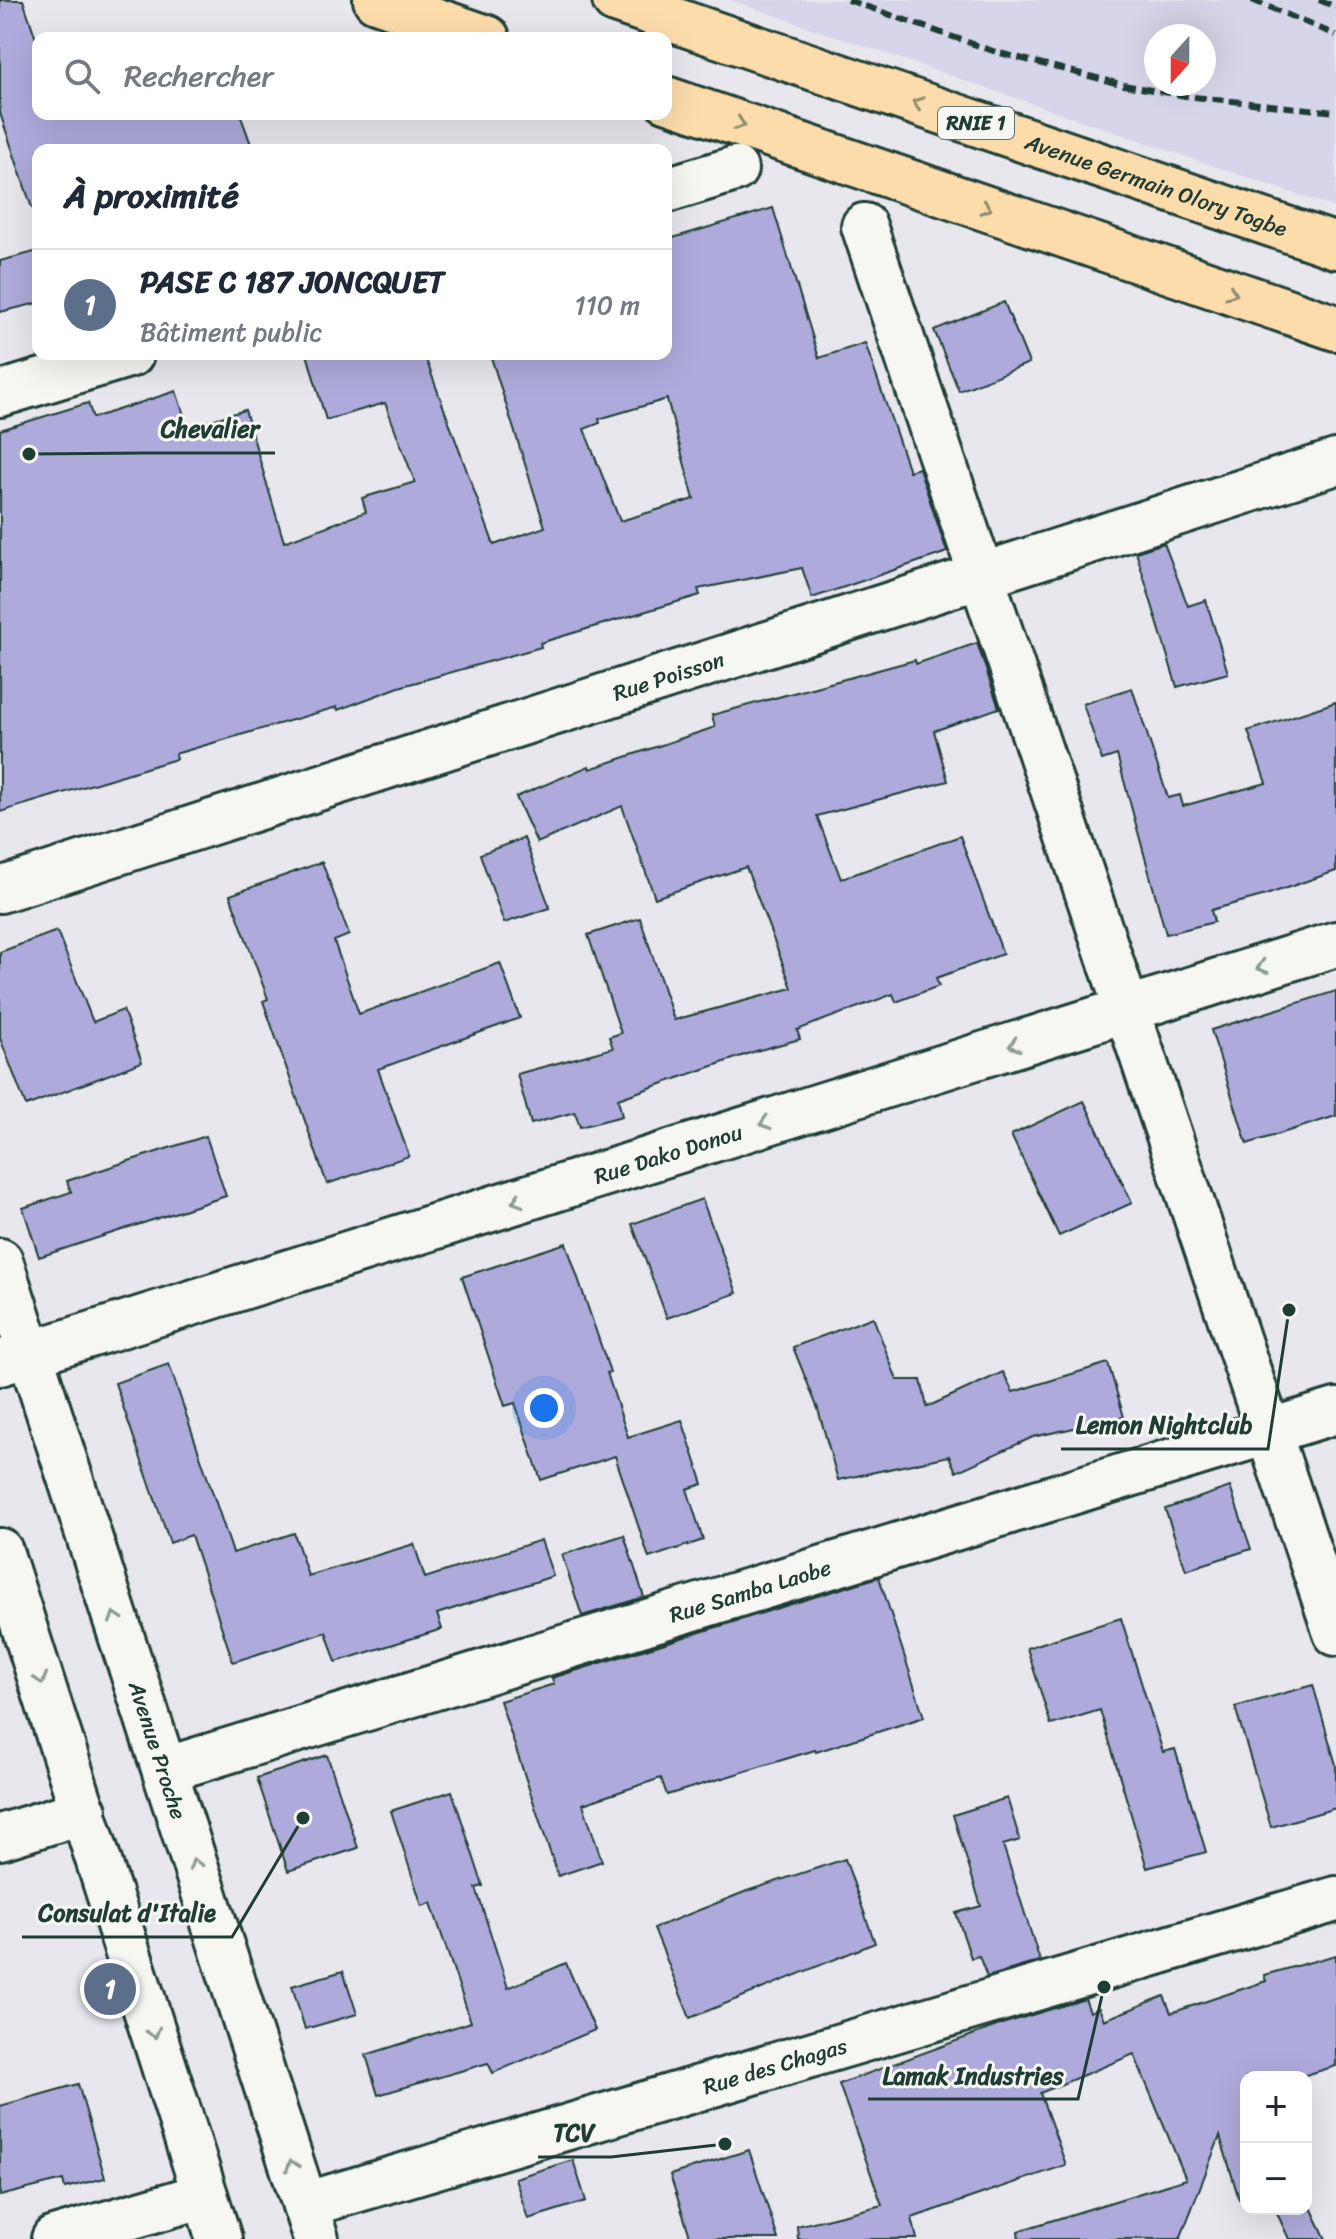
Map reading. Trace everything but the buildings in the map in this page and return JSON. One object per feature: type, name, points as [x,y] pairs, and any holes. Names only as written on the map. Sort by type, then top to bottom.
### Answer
[{"type":"highway","points":[[376,0],[469,32]]},
{"type":"highway","name":"Avenue Germain Olory Togbe","points":[[615,0],[1336,246]]},
{"type":"highway","points":[[672,101],[1336,328]]},
{"type":"street","points":[[672,188],[735,169]]},
{"type":"street","points":[[864,226],[1336,1633]]},
{"type":"street","points":[[0,394],[111,360]]},
{"type":"street","name":"Rue Poisson","points":[[0,890],[1336,462]]},
{"type":"street","name":"Rue Dako Donou","points":[[15,1358],[1336,944]]},
{"type":"street","name":"Avenue Proche","points":[[0,1261],[15,1358],[165,1770],[310,2222]]},
{"type":"street","name":"Rue Samba Laobe","points":[[165,1770],[1336,1411]]},
{"type":"street","points":[[0,1551],[219,2239]]},
{"type":"street","points":[[0,1837],[84,1811]]},
{"type":"street","name":"Rue des Chagas","points":[[310,2222],[1336,1899]]},
{"type":"street","points":[[54,2239],[205,2195]]},
{"type":"shaded area","points":[[730,0],[1336,0],[1336,208]]},
{"type":"railway","points":[[848,0],[996,52],[1124,85],[1185,96],[1336,112]]},
{"type":"railway","points":[[1252,0],[1336,35]]},
{"type":"railway","points":[[1319,0],[1336,7]]},
{"type":"place","name":"Chevalier","points":[[29,454]]},
{"type":"place","name":"Lemon Nightclub","points":[[1289,1310]]},
{"type":"place","name":"Consulat d'Italie","points":[[303,1818]]},
{"type":"place","name":"Lamak Industries","points":[[1104,1987]]},
{"type":"place","name":"PASE C 187 JONCQUET","points":[[110,1989]]},
{"type":"place","name":"TCV","points":[[725,2144]]}]
